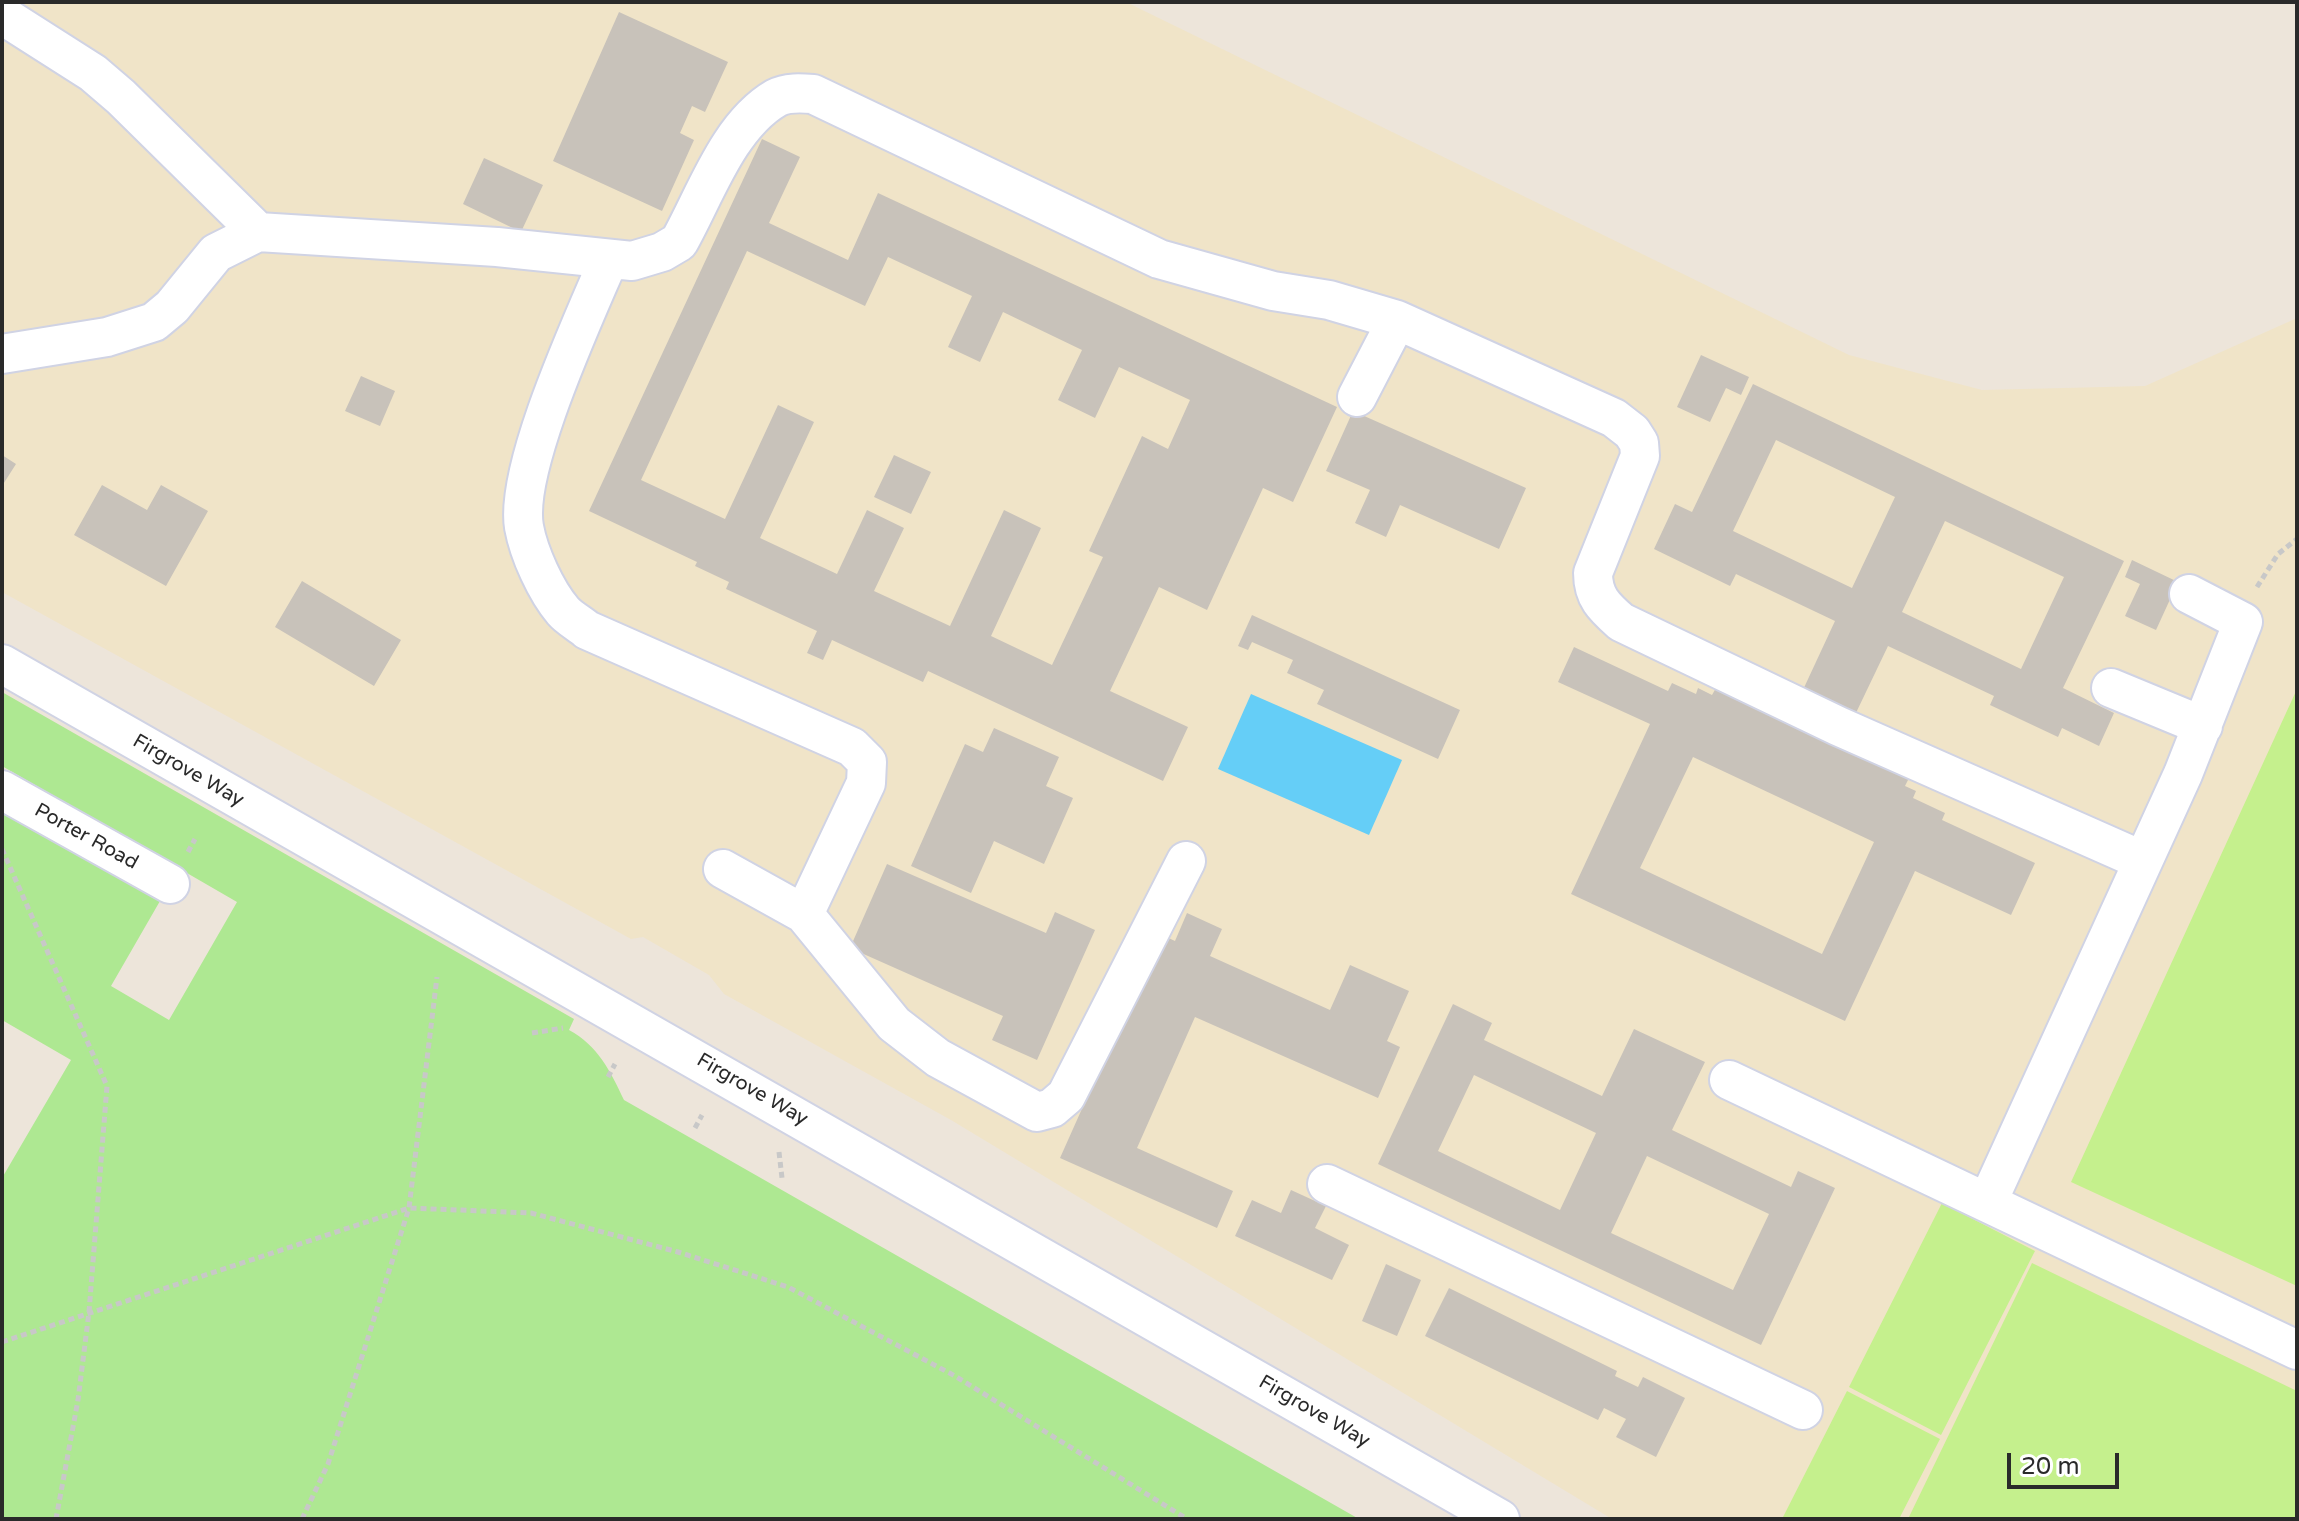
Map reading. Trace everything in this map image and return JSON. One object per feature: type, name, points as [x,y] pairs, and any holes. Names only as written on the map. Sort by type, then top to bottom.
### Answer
[{"type":"street","points":[[2,15],[93,73],[258,232]]},
{"type":"street","points":[[2,354],[107,337],[154,322],[172,307],[216,253],[258,232],[497,247],[632,261],[662,252],[679,242],[738,135],[777,97],[792,93],[813,94],[1159,259],[1273,291],[1329,300],[1397,320],[1614,418],[1632,432],[1639,443],[1640,456],[1593,573],[1593,587],[1602,605],[1621,622],[1838,726],[2141,860]]},
{"type":"street","points":[[609,259],[538,442],[524,498],[524,527],[534,557],[563,611],[587,630],[852,747],[867,762],[866,783],[804,914]]},
{"type":"street","points":[[1357,397],[1397,320]]},
{"type":"street","points":[[1988,1201],[2203,726],[2243,622],[2189,594]]},
{"type":"street","name":"Firgrove Way","points":[[2,664],[1500,1519]]},
{"type":"street","points":[[2111,688],[2203,726]]},
{"type":"street","name":"Porter Road","points":[[2,790],[170,884]]},
{"type":"street","points":[[723,869],[804,914],[894,1024],[938,1058],[1037,1112],[1052,1108],[1066,1096],[1186,861]]},
{"type":"street","points":[[1729,1080],[2297,1350]]},
{"type":"street","points":[[1327,1184],[1803,1410]]},
{"type":"path","points":[[2243,622],[2251,596],[2278,554],[2297,539]]},
{"type":"path","points":[[2,849],[107,1086],[89,1312],[78,1400],[56,1519]]},
{"type":"path","points":[[302,1519],[328,1464],[409,1208],[437,977]]},
{"type":"path","points":[[532,1033],[576,1026]]},
{"type":"path","points":[[608,1077],[615,1064]]},
{"type":"path","points":[[695,1128],[702,1115]]},
{"type":"path","points":[[778,1143],[782,1178]]},
{"type":"path","points":[[2,1342],[409,1208],[531,1213],[678,1252],[788,1287],[955,1376],[1187,1519]]},
{"type":"shaded area","points":[[2,2],[1126,2],[1849,355],[1982,390],[2145,386],[2297,318],[2297,1519],[1612,1519],[951,1120],[724,994],[709,975],[643,937],[631,939],[2,592]]},
{"type":"green space","points":[[2297,689],[2297,1286],[2071,1182]]},
{"type":"green space","points":[[2,692],[574,1019],[569,1030],[588,1043],[602,1060],[624,1100],[1359,1519],[2,1519],[2,1178],[71,1060],[2,1020],[2,813],[160,901],[111,986],[169,1020],[237,902],[2,766]]},
{"type":"green space","points":[[1942,1203],[2035,1251],[1941,1435],[1849,1387]]},
{"type":"green space","points":[[2032,1263],[2297,1391],[2297,1519],[1908,1519]]},
{"type":"green space","points":[[1847,1391],[1940,1439],[1899,1519],[1782,1519]]},
{"type":"water","points":[[1251,694],[1402,760],[1369,835],[1218,769]]},
{"type":"building","points":[[619,12],[728,62],[705,112],[692,106],[680,133],[694,140],[662,211],[553,161]]},
{"type":"building","points":[[762,139],[800,157],[769,223],[848,260],[878,193],[1337,407],[1293,502],[1263,488],[1207,610],[1159,587],[1110,691],[1188,727],[1163,781],[928,671],[923,682],[832,640],[823,660],[807,653],[817,631],[726,589],[729,582],[695,566],[697,562],[589,511]],"holes":[[[747,251],[865,306],[888,257],[972,296],[948,347],[980,362],[1003,312],[1082,350],[1058,400],[1095,418],[1119,367],[1190,400],[1168,449],[1142,436],[1089,551],[1103,557],[1052,665],[991,636],[1041,528],[1004,510],[950,626],[874,591],[904,528],[867,510],[837,574],[760,538],[814,422],[778,405],[725,519],[641,480]]]},
{"type":"building","points":[[484,158],[543,185],[521,232],[463,204]]},
{"type":"building","points":[[1701,355],[1749,377],[1741,395],[1726,388],[1710,422],[1677,407]]},
{"type":"building","points":[[361,376],[395,391],[380,426],[345,411]]},
{"type":"building","points":[[1753,384],[2124,561],[2063,688],[2114,713],[2099,746],[2062,728],[2058,737],[1990,705],[1994,696],[1888,646],[1854,717],[1802,692],[1835,621],[1736,574],[1730,586],[1654,549],[1675,504],[1692,512]],"holes":[[[1776,440],[1895,497],[1852,588],[1733,531]],[[1945,521],[2064,577],[2021,669],[1902,612]]]},
{"type":"building","points":[[1353,411],[1526,488],[1499,549],[1400,505],[1386,537],[1355,523],[1370,490],[1326,471]]},
{"type":"building","points":[[2,455],[16,464],[2,486]]},
{"type":"building","points":[[894,455],[931,472],[911,514],[874,497]]},
{"type":"building","points":[[102,485],[147,510],[161,485],[208,511],[166,586],[74,535]]},
{"type":"building","points":[[2132,560],[2178,582],[2156,630],[2125,616],[2140,584],[2125,577]]},
{"type":"building","points":[[302,581],[401,640],[374,686],[275,627]]},
{"type":"building","points":[[1252,615],[1460,710],[1438,759],[1317,704],[1324,690],[1287,673],[1293,660],[1252,642],[1248,650],[1238,646]]},
{"type":"building","points":[[1574,647],[1668,691],[1672,683],[1696,694],[1698,688],[1712,695],[1716,688],[1909,778],[1905,786],[1916,791],[1913,798],[1945,813],[1942,820],[2035,863],[2011,915],[1915,871],[1845,1021],[1571,894],[1650,724],[1558,682]],"holes":[[[1693,757],[1874,842],[1822,954],[1640,868]]]},
{"type":"building","points":[[994,728],[1059,757],[1046,786],[1073,798],[1044,864],[994,841],[971,893],[911,866],[965,744],[983,752]]},
{"type":"building","points":[[887,864],[1046,933],[1055,912],[1095,930],[1037,1060],[992,1040],[1003,1016],[850,948]]},
{"type":"building","points":[[1187,913],[1222,929],[1210,956],[1330,1010],[1350,965],[1409,991],[1387,1041],[1400,1047],[1378,1098],[1195,1017],[1137,1148],[1233,1191],[1217,1228],[1060,1158],[1160,934],[1175,941]]},
{"type":"building","points":[[1453,1004],[1492,1023],[1484,1040],[1602,1096],[1634,1029],[1705,1062],[1672,1130],[1791,1187],[1798,1171],[1835,1188],[1761,1345],[1378,1164]],"holes":[[[1474,1075],[1596,1133],[1560,1210],[1438,1151]],[[1647,1156],[1769,1214],[1733,1290],[1611,1233]]]},
{"type":"building","points":[[1291,1190],[1326,1206],[1315,1228],[1349,1245],[1332,1280],[1235,1236],[1252,1200],[1281,1213]]},
{"type":"building","points":[[1386,1264],[1421,1280],[1397,1336],[1362,1321]]},
{"type":"building","points":[[1449,1288],[1617,1371],[1615,1376],[1638,1387],[1643,1377],[1685,1398],[1656,1457],[1616,1437],[1626,1419],[1604,1408],[1598,1420],[1425,1336]]}]
